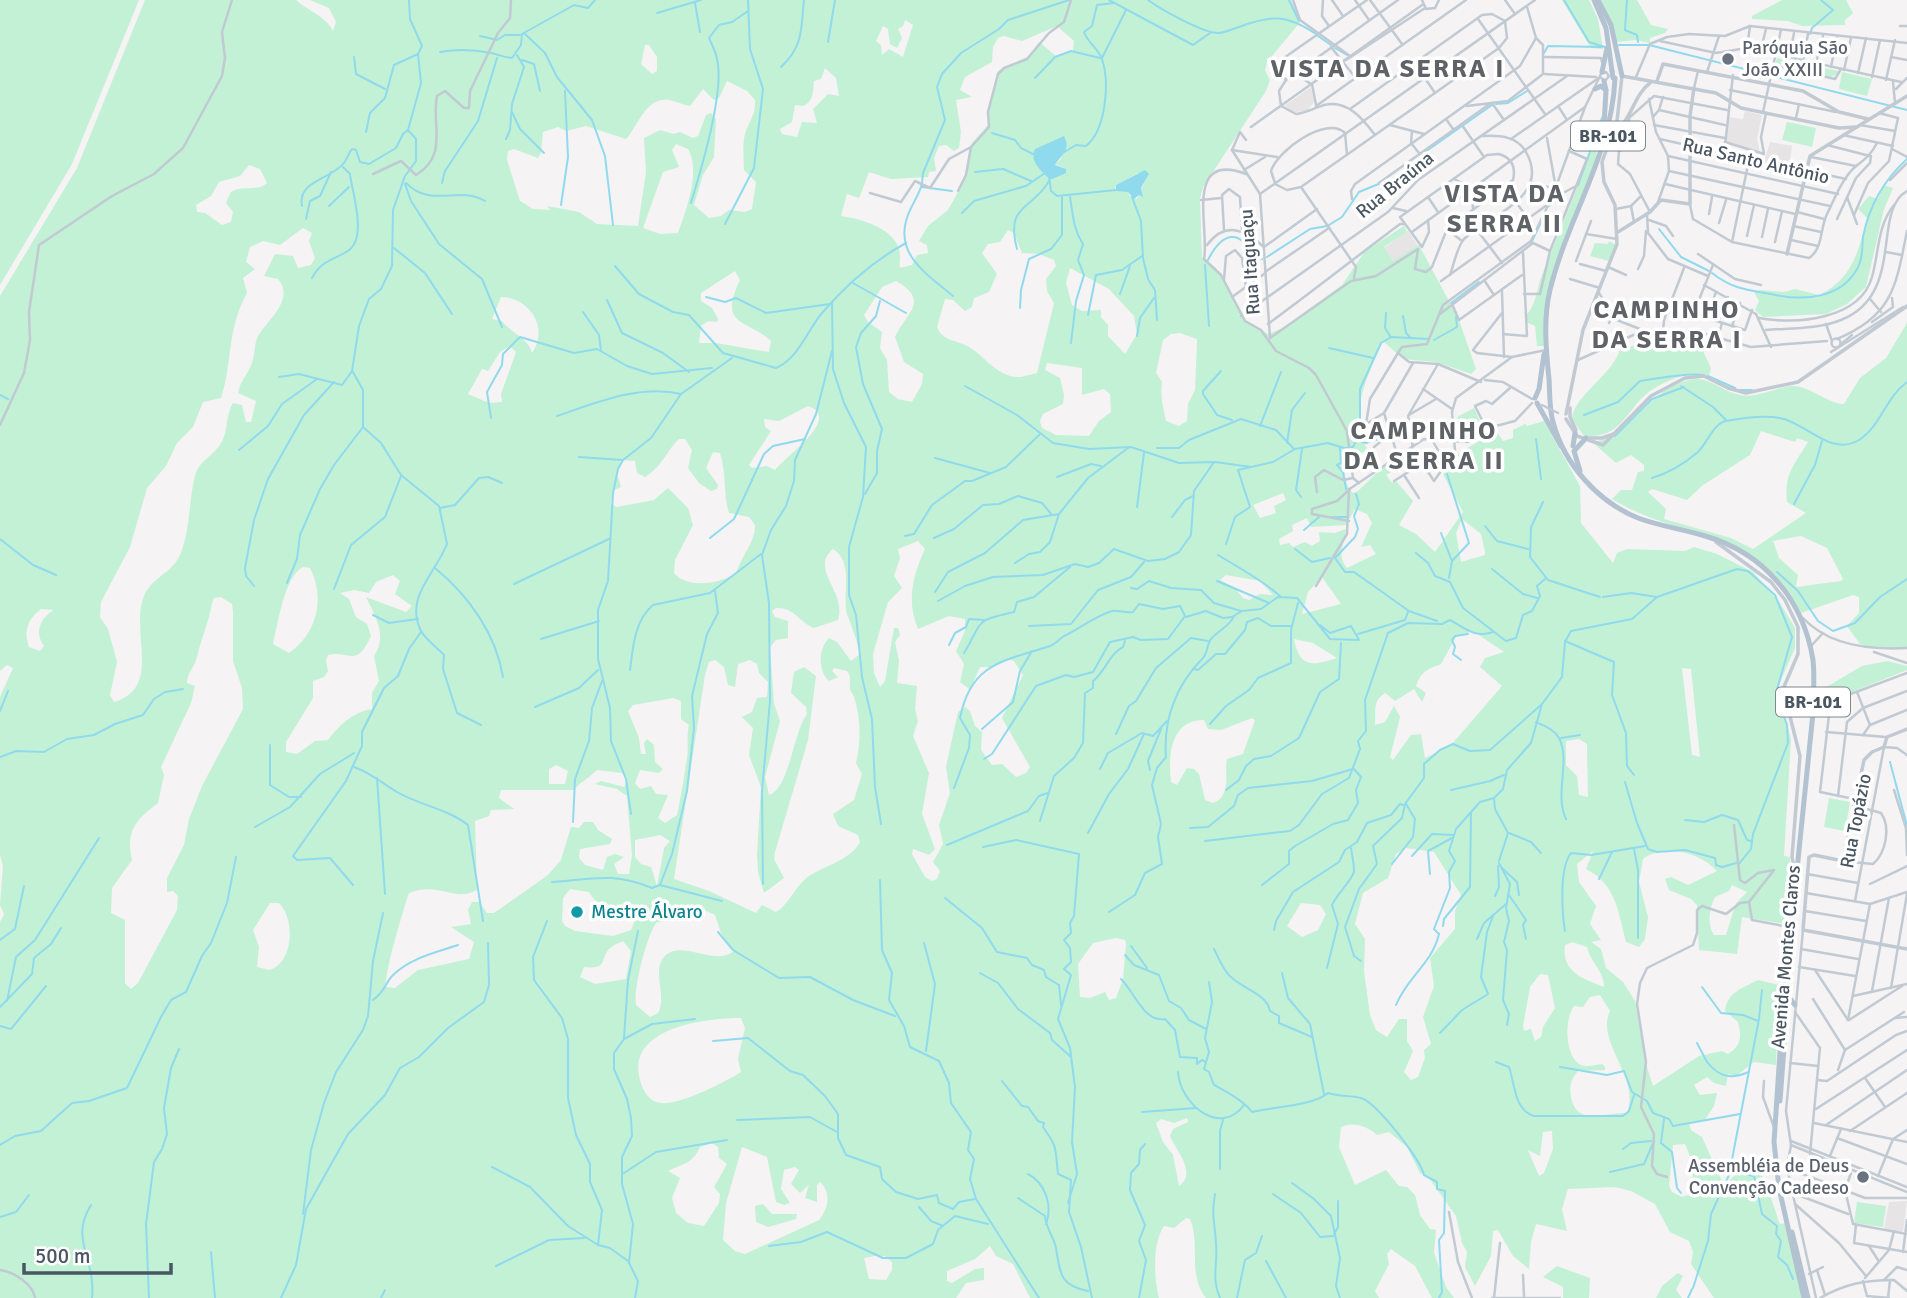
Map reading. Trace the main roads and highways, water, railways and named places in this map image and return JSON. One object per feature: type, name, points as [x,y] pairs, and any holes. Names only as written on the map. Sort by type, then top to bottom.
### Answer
[{"type":"main road","name":"BR-101","points":[[1597,0],[1611,43]]},
{"type":"main road","name":"BR-101","points":[[1581,204],[1609,132],[1614,75],[1611,43],[1597,0]]},
{"type":"main road","points":[[1606,90],[1601,86],[1600,80],[1612,51]]},
{"type":"main road","name":"BR-101","points":[[1614,75],[1608,143],[1581,204],[1550,291],[1546,350],[1552,415],[1564,449],[1583,477],[1609,501],[1635,517],[1705,536],[1734,547],[1763,566],[1783,588],[1800,616],[1811,649],[1813,713],[1782,1028],[1786,1072],[1775,1130],[1778,1181],[1806,1298]]},
{"type":"main road","points":[[1600,80],[1606,90],[1608,143]]},
{"type":"main road","points":[[1588,190],[1602,162]]},
{"type":"main road","points":[[1546,350],[1536,402],[1550,431],[1564,449]]},
{"type":"main road","points":[[1573,446],[1575,433]]},
{"type":"main road","points":[[1559,438],[1569,447],[1584,439],[1574,451],[1583,477]]},
{"type":"main road","name":"BR-101","points":[[1782,1050],[1791,936]]},
{"type":"main road","points":[[1788,996],[1795,1009]]},
{"type":"main road","name":"BR-101","points":[[1786,1072],[1781,1091],[1779,1166],[1806,1298]]},
{"type":"water","points":[[1064,136],[1066,149],[1055,165],[1066,169],[1066,173],[1050,180],[1035,162],[1035,149]]},
{"type":"water","points":[[1145,170],[1149,174],[1141,188],[1143,197],[1139,195],[1134,199],[1128,192],[1116,191],[1116,185]]},
{"type":"waterway","points":[[302,206],[305,191],[316,181],[338,169],[352,149],[356,150],[360,162],[369,164],[396,148],[408,130],[421,83],[418,54],[422,46],[410,19],[409,0]]},
{"type":"waterway","points":[[440,52],[473,51],[512,58],[521,45],[522,34],[574,5],[588,8],[595,0]]},
{"type":"waterway","points":[[657,13],[701,0]]},
{"type":"waterway","points":[[725,224],[754,168],[763,89],[750,49],[748,0]]},
{"type":"waterway","points":[[781,67],[798,44],[804,0]]},
{"type":"waterway","points":[[828,42],[835,0]]},
{"type":"waterway","points":[[922,183],[923,173],[945,120],[937,87],[942,74],[961,53],[999,29],[1008,20],[1069,0]]},
{"type":"waterway","points":[[1109,0],[1193,45],[1210,33]]},
{"type":"waterway","points":[[1148,0],[1182,20],[1211,32],[1223,32],[1261,20],[1279,18],[1296,23],[1316,34]]},
{"type":"waterway","points":[[1289,0],[1299,21]]},
{"type":"waterway","points":[[1564,0],[1589,42],[1605,47]]},
{"type":"waterway","points":[[1627,0],[1625,30],[1637,35],[1638,42]]},
{"type":"waterway","points":[[1810,34],[1812,28],[1833,10],[1821,0]]},
{"type":"waterway","points":[[695,3],[700,32]]},
{"type":"waterway","points":[[1064,152],[1076,145],[1086,146],[1093,139],[1102,118],[1106,92],[1102,59],[1084,32],[1092,26],[1097,5],[1114,3]]},
{"type":"waterway","points":[[1102,58],[1126,10]]},
{"type":"waterway","points":[[691,203],[711,131],[718,90],[717,59],[709,38],[719,25],[732,22],[748,11]]},
{"type":"waterway","points":[[524,33],[545,53],[557,77],[592,120],[605,156],[613,225]]},
{"type":"waterway","points":[[480,36],[497,40],[505,35],[520,35]]},
{"type":"waterway","points":[[1318,36],[1331,45]]},
{"type":"waterway","points":[[1619,45],[1649,45],[1907,110]]},
{"type":"waterway","points":[[1544,53],[1548,46],[1602,47]]},
{"type":"waterway","points":[[1335,48],[1347,55]]},
{"type":"waterway","points":[[1035,78],[1055,57],[1071,51],[1100,58]]},
{"type":"waterway","points":[[366,132],[370,113],[385,98],[394,65],[418,54]]},
{"type":"waterway","points":[[506,139],[510,130],[512,104],[524,67],[517,55]]},
{"type":"waterway","points":[[354,57],[356,74],[385,89]]},
{"type":"waterway","points":[[442,183],[445,171],[478,121],[497,58]]},
{"type":"waterway","points":[[522,60],[534,64],[540,91]]},
{"type":"waterway","points":[[561,205],[568,157],[565,91]]},
{"type":"waterway","points":[[1496,104],[1508,103],[1527,91]]},
{"type":"waterway","points":[[1425,152],[1492,105]]},
{"type":"waterway","points":[[512,112],[520,129],[544,153]]},
{"type":"waterway","points":[[1578,185],[1602,118]]},
{"type":"waterway","points":[[279,377],[299,374],[342,385],[352,371],[359,326],[369,299],[381,289],[392,266],[393,210],[405,176],[416,161],[416,139],[408,130]]},
{"type":"waterway","points":[[992,133],[1015,140],[1021,148],[1033,154]]},
{"type":"waterway","points":[[1712,273],[1736,287],[1787,297],[1810,297],[1832,292],[1850,279],[1859,265],[1863,237],[1873,204],[1891,176],[1907,159]]},
{"type":"waterway","points":[[312,278],[323,265],[353,246],[357,237],[357,216],[350,174],[343,167]]},
{"type":"waterway","points":[[975,172],[1003,169],[1031,181]]},
{"type":"waterway","points":[[306,219],[310,201],[320,196],[331,172]]},
{"type":"waterway","points":[[962,213],[974,201],[1026,186],[1045,173]]},
{"type":"waterway","points":[[1049,177],[1051,191],[1057,196],[1116,190]]},
{"type":"waterway","points":[[1017,249],[1014,234],[1017,215],[1049,181]]},
{"type":"waterway","points":[[406,183],[426,195],[465,195],[485,201]]},
{"type":"waterway","points":[[1329,225],[1342,217],[1359,192],[1381,183]]},
{"type":"waterway","points":[[405,184],[411,201],[439,244],[482,279],[502,327]]},
{"type":"waterway","points":[[922,184],[908,215],[905,241],[915,262],[953,296]]},
{"type":"waterway","points":[[329,206],[349,187]]},
{"type":"waterway","points":[[922,187],[952,191]]},
{"type":"waterway","points":[[1549,206],[1564,195]]},
{"type":"waterway","points":[[1020,308],[1021,290],[1029,259],[1051,249],[1062,235],[1062,197]]},
{"type":"waterway","points":[[1070,197],[1075,227],[1083,244],[1078,260],[1084,275],[1076,301],[1071,343]]},
{"type":"waterway","points":[[1132,197],[1141,221],[1143,258],[1148,279],[1155,290],[1157,320]]},
{"type":"waterway","points":[[1531,243],[1545,214]]},
{"type":"waterway","points":[[1267,257],[1310,229],[1327,226]]},
{"type":"waterway","points":[[1659,229],[1681,257],[1709,271]]},
{"type":"waterway","points":[[1208,260],[1219,244],[1231,237],[1243,242],[1253,259],[1262,259]]},
{"type":"waterway","points":[[615,266],[639,294],[673,312],[689,315],[723,353],[776,368],[784,364],[796,351],[822,313],[840,293],[861,274],[906,243]]},
{"type":"waterway","points":[[394,248],[425,273],[452,314]]},
{"type":"waterway","points":[[1088,315],[1096,275],[1122,270],[1142,256]]},
{"type":"waterway","points":[[1205,265],[1209,326]]},
{"type":"waterway","points":[[1120,294],[1130,266]]},
{"type":"waterway","points":[[1451,303],[1479,282]]},
{"type":"waterway","points":[[853,283],[906,313]]},
{"type":"waterway","points":[[706,297],[725,302],[736,298],[766,313],[830,304]]},
{"type":"waterway","points":[[1137,336],[1140,318],[1154,298]]},
{"type":"waterway","points":[[607,300],[622,333],[663,353],[689,372]]},
{"type":"waterway","points":[[865,494],[877,473],[877,451],[882,429],[863,384],[856,347],[861,333],[876,316],[880,301]]},
{"type":"waterway","points":[[832,303],[833,369],[844,403],[866,447],[863,497],[849,547],[849,595],[856,615],[862,677],[872,719],[875,787],[881,824]]},
{"type":"waterway","points":[[583,312],[599,335],[601,351]]},
{"type":"waterway","points":[[1386,313],[1385,328],[1390,336]]},
{"type":"waterway","points":[[1403,316],[1406,333],[1411,338]]},
{"type":"waterway","points":[[1434,340],[1457,327],[1456,317]]},
{"type":"waterway","points":[[491,418],[487,392],[502,365],[503,354],[520,337],[574,353],[597,349],[627,366],[652,374],[712,368]]},
{"type":"waterway","points":[[1226,544],[1235,517],[1250,507],[1238,470],[1273,462],[1295,449],[1328,443],[1344,448],[1353,447],[1360,434],[1360,389],[1381,343],[1391,337],[1429,339]]},
{"type":"waterway","points":[[1329,348],[1373,358]]},
{"type":"waterway","points":[[763,884],[762,791],[770,701],[769,603],[762,555],[771,530],[786,506],[794,481],[795,460],[816,414],[832,351]]},
{"type":"waterway","points":[[631,814],[626,779],[611,741],[610,708],[598,659],[598,610],[608,581],[613,493],[618,469],[623,460],[651,438],[681,394],[732,358]]},
{"type":"waterway","points":[[1221,371],[1203,394],[1217,415],[1232,420]]},
{"type":"waterway","points":[[287,583],[297,559],[300,535],[320,489],[334,465],[363,427],[363,390],[353,372]]},
{"type":"waterway","points":[[1260,426],[1281,372]]},
{"type":"waterway","points":[[1584,415],[1618,402],[1640,381],[1703,375]]},
{"type":"waterway","points":[[1708,376],[1735,388]]},
{"type":"waterway","points":[[239,450],[268,426],[282,404],[317,379]]},
{"type":"waterway","points":[[254,586],[246,576],[245,568],[254,520],[268,479],[304,415],[334,382]]},
{"type":"waterway","points":[[1652,478],[1687,460],[1698,452],[1718,425],[1732,420],[1780,418],[1828,442],[1848,444],[1859,440],[1873,427],[1894,395],[1907,382]]},
{"type":"waterway","points":[[965,386],[1017,415],[1053,443],[1089,449],[1131,447],[1179,463],[1215,462],[1251,467]]},
{"type":"waterway","points":[[1681,386],[1713,407],[1726,420]]},
{"type":"waterway","points":[[1615,436],[1652,399],[1684,387]]},
{"type":"waterway","points":[[1740,390],[1752,390]]},
{"type":"waterway","points":[[557,416],[634,393],[650,391],[681,394]]},
{"type":"waterway","points":[[1287,443],[1292,410],[1305,393]]},
{"type":"waterway","points":[[0,395],[8,399]]},
{"type":"waterway","points":[[1157,448],[1179,448],[1189,440],[1241,419],[1276,430],[1294,449]]},
{"type":"waterway","points":[[363,427],[381,443],[401,475],[439,506],[447,544],[419,596],[417,619],[423,634],[444,655],[443,669],[457,713],[481,725]]},
{"type":"waterway","points":[[905,536],[914,534],[932,505],[965,481],[972,481],[1006,467],[1040,434]]},
{"type":"waterway","points":[[1393,439],[1410,434]]},
{"type":"waterway","points":[[1358,441],[1366,443],[1382,438]]},
{"type":"waterway","points":[[710,538],[734,519],[764,454],[773,446],[805,439]]},
{"type":"waterway","points":[[1536,439],[1541,479]]},
{"type":"waterway","points":[[1794,504],[1815,465],[1822,441]]},
{"type":"waterway","points":[[1015,563],[1029,554],[1040,552],[1050,542],[1059,514],[1088,478],[1128,448]]},
{"type":"waterway","points":[[1340,448],[1341,463],[1337,465],[1343,472],[1346,489]]},
{"type":"waterway","points":[[1301,497],[1296,490],[1302,449]]},
{"type":"waterway","points":[[1137,507],[1144,453]]},
{"type":"waterway","points":[[579,457],[622,460]]},
{"type":"waterway","points":[[935,458],[990,473]]},
{"type":"waterway","points":[[938,601],[965,586],[993,577],[1043,575],[1075,564],[1088,567],[1099,563],[1114,549],[1148,561],[1165,559],[1179,552],[1191,535],[1194,491],[1214,462]]},
{"type":"waterway","points":[[1057,477],[1091,464],[1101,466]]},
{"type":"waterway","points":[[1447,474],[1469,543],[1452,561]]},
{"type":"waterway","points":[[334,589],[351,545],[385,517],[401,476]]},
{"type":"waterway","points":[[440,508],[455,505],[479,478],[488,477],[502,483]]},
{"type":"waterway","points":[[1356,494],[1359,504],[1354,516],[1358,529],[1355,537],[1335,558],[1345,572],[1354,572],[1409,611],[1437,621]]},
{"type":"waterway","points":[[934,538],[954,529],[983,505],[999,504],[1018,496],[1042,503],[1052,515]]},
{"type":"waterway","points":[[1172,517],[1185,500],[1193,496]]},
{"type":"waterway","points":[[1543,502],[1531,527],[1530,557],[1548,580],[1600,597]]},
{"type":"waterway","points":[[935,592],[948,572],[985,553],[1023,520],[1059,514]]},
{"type":"waterway","points":[[1304,530],[1319,517]]},
{"type":"waterway","points":[[1332,517],[1348,517]]},
{"type":"waterway","points":[[1485,526],[1497,541],[1528,549]]},
{"type":"waterway","points":[[1441,533],[1452,561],[1449,578]]},
{"type":"waterway","points":[[0,539],[33,565],[56,575]]},
{"type":"waterway","points":[[514,584],[609,539]]},
{"type":"waterway","points":[[1295,549],[1312,562],[1330,558]]},
{"type":"waterway","points":[[1416,553],[1428,563],[1435,576],[1450,582],[1463,608],[1506,641],[1516,638],[1523,615],[1532,611],[1540,596],[1537,586],[1546,578]]},
{"type":"waterway","points":[[630,670],[638,627],[653,605],[710,593],[761,554]]},
{"type":"waterway","points":[[1218,555],[1280,596]]},
{"type":"waterway","points":[[1029,626],[1071,624],[1098,590],[1131,577],[1144,562]]},
{"type":"waterway","points":[[964,653],[985,620],[1014,612],[1017,602],[1034,597],[1070,567]]},
{"type":"waterway","points":[[435,568],[470,603],[479,617],[494,646],[503,677]]},
{"type":"waterway","points":[[1492,569],[1523,594],[1537,598]]},
{"type":"waterway","points":[[1603,597],[1631,593],[1657,597],[1737,569],[1748,571],[1775,595],[1792,637],[1776,693],[1787,725],[1788,743],[1753,834],[1751,849],[1739,864]]},
{"type":"waterway","points":[[1777,572],[1798,591],[1818,621],[1833,631],[1855,623],[1880,597],[1907,579]]},
{"type":"waterway","points":[[1131,588],[1137,589],[1149,581],[1171,588],[1201,590],[1214,603],[1241,611]]},
{"type":"waterway","points":[[1217,581],[1269,603]]},
{"type":"waterway","points":[[660,885],[672,854],[687,791],[694,728],[692,696],[707,634],[718,613],[715,591]]},
{"type":"waterway","points":[[1186,617],[1206,611],[1223,618],[1232,617],[1242,611],[1261,609],[1278,597],[1297,598],[1330,639],[1359,640],[1351,626],[1330,633],[1320,625]]},
{"type":"waterway","points":[[1396,1005],[1406,986],[1436,945],[1439,934],[1434,929],[1450,888],[1449,872],[1455,861],[1449,851],[1456,829],[1480,802],[1494,798],[1503,789],[1507,770],[1531,743],[1542,704],[1562,677],[1565,642],[1571,631],[1632,619],[1657,597]]},
{"type":"waterway","points":[[1210,724],[1226,706],[1249,690],[1258,678],[1291,663],[1291,630],[1298,603]]},
{"type":"waterway","points":[[954,788],[969,748],[970,735],[960,718],[965,699],[981,675],[1005,661],[1052,645],[1093,619],[1112,611],[1133,612],[1139,604],[1163,609],[1180,606],[1185,616]]},
{"type":"waterway","points":[[1358,634],[1405,620],[1408,612]]},
{"type":"waterway","points":[[373,615],[389,623],[418,619]]},
{"type":"waterway","points":[[984,759],[992,754],[1036,686],[1066,675],[1074,677],[1093,672],[1110,642],[1133,637],[1141,640],[1168,639],[1185,616]]},
{"type":"waterway","points":[[1109,912],[1135,895],[1145,873],[1162,864],[1158,837],[1161,824],[1152,785],[1157,768],[1166,757],[1170,715],[1179,690],[1205,656],[1211,639],[1230,623],[1234,616]]},
{"type":"waterway","points":[[1194,669],[1198,670],[1216,654],[1225,654],[1245,630],[1247,622],[1258,618],[1271,626],[1291,626]]},
{"type":"waterway","points":[[949,645],[955,633],[966,627],[969,619],[984,620]]},
{"type":"waterway","points":[[1205,841],[1290,831],[1299,825],[1322,794],[1349,778],[1360,749],[1358,741],[1366,731],[1365,700],[1388,633],[1408,623],[1442,624],[1450,620],[1476,633],[1493,632]]},
{"type":"waterway","points":[[541,639],[599,621]]},
{"type":"waterway","points":[[353,885],[330,858],[297,860],[293,856],[346,781],[362,746],[362,732],[384,688],[398,676],[409,649],[421,632]]},
{"type":"waterway","points":[[1461,660],[1453,654],[1455,647],[1452,640],[1455,636],[1468,634]]},
{"type":"waterway","points":[[1116,734],[1129,706],[1136,701],[1156,668],[1191,638],[1208,641]]},
{"type":"waterway","points":[[1040,821],[1054,776],[1074,758],[1083,743],[1085,693],[1093,688],[1093,681],[1123,647],[1125,641]]},
{"type":"waterway","points":[[1565,641],[1614,662],[1612,695],[1626,733],[1627,766],[1634,775]]},
{"type":"waterway","points":[[1226,790],[1239,780],[1246,766],[1254,759],[1271,756],[1299,738],[1320,692],[1339,679],[1341,643]]},
{"type":"waterway","points":[[982,729],[1013,702],[1020,671],[1032,651]]},
{"type":"waterway","points":[[535,707],[579,688],[598,670]]},
{"type":"waterway","points":[[573,822],[575,779],[589,741],[592,708],[602,681]]},
{"type":"waterway","points":[[0,757],[16,751],[44,752],[67,739],[94,735],[115,724],[143,715],[154,699],[165,692],[183,689]]},
{"type":"waterway","points":[[0,711],[8,691]]},
{"type":"waterway","points":[[1361,961],[1354,956],[1345,927],[1359,889],[1377,864],[1373,846],[1402,818],[1405,804],[1424,778],[1424,764],[1440,750],[1453,744],[1470,751],[1490,750],[1541,705]]},
{"type":"waterway","points":[[1100,769],[1108,753],[1142,733],[1153,736],[1167,721]]},
{"type":"waterway","points":[[1536,722],[1554,732],[1562,747],[1562,799],[1566,819]]},
{"type":"waterway","points":[[1150,770],[1148,761],[1161,729]]},
{"type":"waterway","points":[[1088,833],[1109,794],[1128,769],[1144,734]]},
{"type":"waterway","points":[[1561,738],[1580,735]]},
{"type":"waterway","points":[[270,745],[270,785],[289,797],[301,797]]},
{"type":"waterway","points":[[255,827],[290,807],[320,774],[354,753]]},
{"type":"waterway","points":[[1890,762],[1907,826]]},
{"type":"waterway","points":[[354,767],[397,792],[451,814],[468,825],[483,921]]},
{"type":"waterway","points":[[1190,828],[1208,827],[1234,806],[1238,795],[1248,788],[1312,781],[1353,769]]},
{"type":"waterway","points":[[1262,885],[1289,864],[1289,851],[1295,846],[1333,824],[1348,820],[1358,803],[1356,790],[1361,777],[1354,769]]},
{"type":"waterway","points":[[1451,790],[1504,775]]},
{"type":"waterway","points":[[377,778],[385,894]]},
{"type":"waterway","points":[[1625,782],[1648,849],[1657,852],[1685,850],[1715,858],[1716,865],[1722,867],[1736,863]]},
{"type":"waterway","points":[[947,845],[1028,811],[1039,796],[1048,793]]},
{"type":"waterway","points":[[1494,799],[1495,809],[1508,833],[1499,861]]},
{"type":"waterway","points":[[1274,930],[1276,921],[1293,892],[1339,862],[1345,850],[1357,842],[1367,823],[1391,815],[1400,804],[1403,805]]},
{"type":"waterway","points":[[1392,864],[1413,837],[1415,819],[1406,804]]},
{"type":"waterway","points":[[1443,926],[1444,919],[1470,887],[1471,812]]},
{"type":"waterway","points":[[1685,820],[1704,822],[1722,815],[1738,820],[1747,840],[1751,841]]},
{"type":"waterway","points":[[1509,833],[1531,842],[1541,853]]},
{"type":"waterway","points":[[1412,856],[1432,834],[1453,835]]},
{"type":"waterway","points":[[7,1001],[16,957],[35,940],[99,838]]},
{"type":"waterway","points":[[1430,874],[1428,851],[1452,838]]},
{"type":"waterway","points":[[983,847],[1016,840],[1079,854],[1074,916],[1070,923],[1071,933],[1064,940],[1070,948],[1071,962],[1064,969],[1071,975],[1058,1019],[1070,1048],[1075,1087],[1072,1142],[1077,1174],[1068,1203]]},
{"type":"waterway","points":[[1565,931],[1563,880],[1571,853],[1591,855],[1645,846]]},
{"type":"waterway","points":[[1327,968],[1338,924],[1332,905],[1353,874],[1351,848]]},
{"type":"waterway","points":[[1634,849],[1638,870],[1638,938]]},
{"type":"waterway","points":[[1599,879],[1612,852]]},
{"type":"waterway","points":[[0,1145],[15,1136],[41,1131],[72,1103],[89,1101],[127,1088],[161,1017],[171,1000],[186,992],[202,956],[211,943],[227,903],[236,857]]},
{"type":"waterway","points":[[1499,863],[1510,884],[1506,908],[1509,921],[1504,942],[1507,950],[1503,1000],[1509,1014],[1507,1025]]},
{"type":"waterway","points":[[1495,896],[1499,887],[1498,866]]},
{"type":"waterway","points":[[1502,868],[1517,882],[1519,895]]},
{"type":"waterway","points":[[552,882],[614,878],[652,888],[660,885],[722,901]]},
{"type":"waterway","points":[[880,880],[882,950],[892,973],[889,1000],[904,1026],[910,1047],[939,1061],[949,1083],[951,1103],[971,1132],[968,1150],[974,1159],[970,1179],[976,1199],[1039,1298]]},
{"type":"waterway","points":[[0,940],[15,929],[24,886]]},
{"type":"waterway","points":[[1509,895],[1526,920],[1523,925],[1526,939]]},
{"type":"waterway","points":[[945,898],[982,928],[997,952],[1027,958],[1032,965],[1044,970],[1046,977],[1059,985],[1061,1005]]},
{"type":"waterway","points":[[1477,939],[1484,923],[1506,904]]},
{"type":"waterway","points":[[303,1214],[311,1150],[324,1103],[336,1072],[363,1030],[368,1016],[373,961],[383,913]]},
{"type":"waterway","points":[[1440,1033],[1462,1010],[1488,994],[1481,977],[1487,932],[1493,916]]},
{"type":"waterway","points":[[547,921],[533,957],[534,980],[562,1018],[568,1039],[568,1098],[576,1135],[590,1164],[590,1182],[602,1210],[598,1245]]},
{"type":"waterway","points":[[0,1007],[32,974],[34,958],[51,944],[61,928]]},
{"type":"waterway","points":[[624,1038],[628,980],[638,931]]},
{"type":"waterway","points":[[718,932],[733,950],[779,978],[810,977],[853,1000],[895,1016]]},
{"type":"waterway","points":[[281,1298],[296,1265],[306,1209],[348,1134],[385,1095],[400,1068],[419,1057],[448,1028],[484,1002],[489,985],[488,943]]},
{"type":"waterway","points":[[924,943],[935,984],[926,1051]]},
{"type":"waterway","points":[[373,1000],[393,975],[407,964],[458,945]]},
{"type":"waterway","points":[[1131,946],[1147,968]]},
{"type":"waterway","points":[[1214,949],[1228,974],[1264,1000],[1270,1011],[1279,1016],[1279,1023],[1312,1037]]},
{"type":"waterway","points":[[1125,955],[1134,965],[1159,975],[1169,1001],[1181,1008],[1189,1020],[1206,1029]]},
{"type":"waterway","points":[[980,973],[998,983],[1018,1009],[1050,1033],[1052,1040],[1071,1057]]},
{"type":"waterway","points":[[1282,973],[1288,998],[1310,1024],[1324,1094]]},
{"type":"waterway","points":[[1121,979],[1145,1011],[1158,1019],[1165,1019],[1175,1030],[1180,1057],[1197,1058],[1197,1064],[1202,1060],[1206,1062]]},
{"type":"waterway","points":[[1209,982],[1212,1002],[1205,1038],[1209,1052],[1204,1069],[1209,1072],[1214,1085],[1240,1100],[1252,1112],[1313,1101],[1328,1093],[1361,1098],[1377,1110],[1397,1133],[1415,1157],[1424,1175],[1437,1182],[1437,1189],[1445,1191],[1444,1233],[1439,1240],[1442,1292],[1439,1298]]},
{"type":"waterway","points":[[0,1026],[11,1029],[46,986]]},
{"type":"waterway","points":[[1702,987],[1721,1013],[1743,1015],[1758,1021]]},
{"type":"waterway","points":[[1693,1288],[1708,1241],[1711,1214],[1729,1175],[1759,1019],[1762,990]]},
{"type":"waterway","points":[[629,1263],[633,1224],[622,1184],[622,1157],[632,1136],[631,1118],[627,1099],[614,1069],[614,1053],[624,1039],[652,1024],[695,1019]]},
{"type":"waterway","points":[[713,1041],[748,1038],[790,1071],[803,1075],[825,1096],[838,1114],[838,1138],[846,1155],[880,1167],[882,1179],[896,1192],[918,1199],[937,1195],[939,1203],[953,1209],[959,1202],[975,1199]]},
{"type":"waterway","points":[[1697,1043],[1707,1062]]},
{"type":"waterway","points":[[149,1298],[146,1224],[154,1162],[167,1134],[164,1108],[171,1068],[179,1049]]},
{"type":"waterway","points":[[1496,1062],[1509,1067],[1522,1108],[1534,1116],[1623,1116],[1629,1111],[1634,1095]]},
{"type":"waterway","points":[[1708,1063],[1717,1072],[1727,1076],[1749,1072]]},
{"type":"waterway","points":[[1560,1067],[1607,1075],[1624,1071],[1632,1092],[1647,1101],[1653,1113],[1669,1119],[1673,1126],[1740,1114]]},
{"type":"waterway","points":[[1178,1072],[1186,1096],[1203,1113],[1224,1118],[1235,1114],[1244,1105]]},
{"type":"waterway","points":[[1002,1081],[1022,1106],[1028,1107],[1038,1121],[1044,1123],[1043,1127],[1055,1148],[1058,1174],[1071,1180],[1069,1212],[1081,1247],[1092,1298]]},
{"type":"waterway","points":[[1142,1112],[1196,1108]]},
{"type":"waterway","points":[[737,1120],[810,1117],[837,1132]]},
{"type":"waterway","points":[[1664,1119],[1661,1143],[1672,1152],[1677,1188],[1681,1193]]},
{"type":"waterway","points":[[1220,1169],[1220,1131],[1223,1120]]},
{"type":"waterway","points":[[624,1173],[656,1152],[727,1140]]},
{"type":"waterway","points":[[1623,1149],[1631,1143],[1651,1141]]},
{"type":"waterway","points":[[1610,1172],[1644,1164],[1654,1141]]},
{"type":"waterway","points":[[1139,1298],[1146,1260],[1139,1241],[1145,1225],[1130,1190],[1131,1173],[1139,1164],[1140,1150],[1145,1144]]},
{"type":"waterway","points":[[492,1167],[530,1187],[568,1226],[598,1245],[610,1248],[628,1261],[638,1281],[635,1298]]},
{"type":"waterway","points":[[1731,1171],[1754,1176],[1762,1214],[1777,1226],[1776,1234],[1781,1241],[1778,1257],[1787,1265],[1793,1279]]},
{"type":"waterway","points":[[1028,1174],[1039,1183],[1046,1195],[1049,1209],[1046,1224]]},
{"type":"waterway","points":[[1292,1183],[1331,1216],[1340,1258],[1336,1286],[1340,1298]]},
{"type":"waterway","points":[[1215,1194],[1215,1278],[1220,1298]]},
{"type":"waterway","points":[[1273,1194],[1301,1213],[1320,1237],[1333,1236]]},
{"type":"waterway","points":[[0,1217],[16,1212],[29,1195]]},
{"type":"waterway","points":[[1018,1198],[1045,1216],[1063,1277],[1072,1286],[1088,1291]]},
{"type":"waterway","points":[[1334,1234],[1338,1227],[1338,1201]]},
{"type":"waterway","points":[[91,1205],[82,1229],[92,1298]]},
{"type":"waterway","points":[[919,1207],[931,1221],[943,1226]]},
{"type":"waterway","points":[[769,1246],[801,1242],[827,1232],[883,1258],[906,1258],[933,1244],[938,1230],[955,1216],[988,1224]]},
{"type":"waterway","points":[[1237,1298],[1245,1260],[1256,1253],[1262,1236]]},
{"type":"waterway","points":[[496,1266],[549,1240],[584,1238]]},
{"type":"waterway","points":[[211,1252],[215,1298]]},
{"type":"waterway","points":[[1266,1261],[1286,1298]]},
{"type":"waterway","points":[[1688,1298],[1692,1289]]},
{"type":"waterway","points":[[381,1298],[385,1290]]},
{"type":"place","name":"Paróquia São João XXIII","points":[[1728,59]]},
{"type":"place","name":"Mestre Álvaro","points":[[577,912]]},
{"type":"place","name":"Assembléia de Deus Convenção Cadeeso","points":[[1863,1177]]},
{"type":"district","name":"VISTA DA SERRA I","points":[[1388,69]]},
{"type":"district","name":"VISTA DA SERRA II","points":[[1505,209]]},
{"type":"district","name":"CAMPINHO DA SERRA I","points":[[1667,325]]},
{"type":"district","name":"CAMPINHO DA SERRA II","points":[[1424,446]]}]
